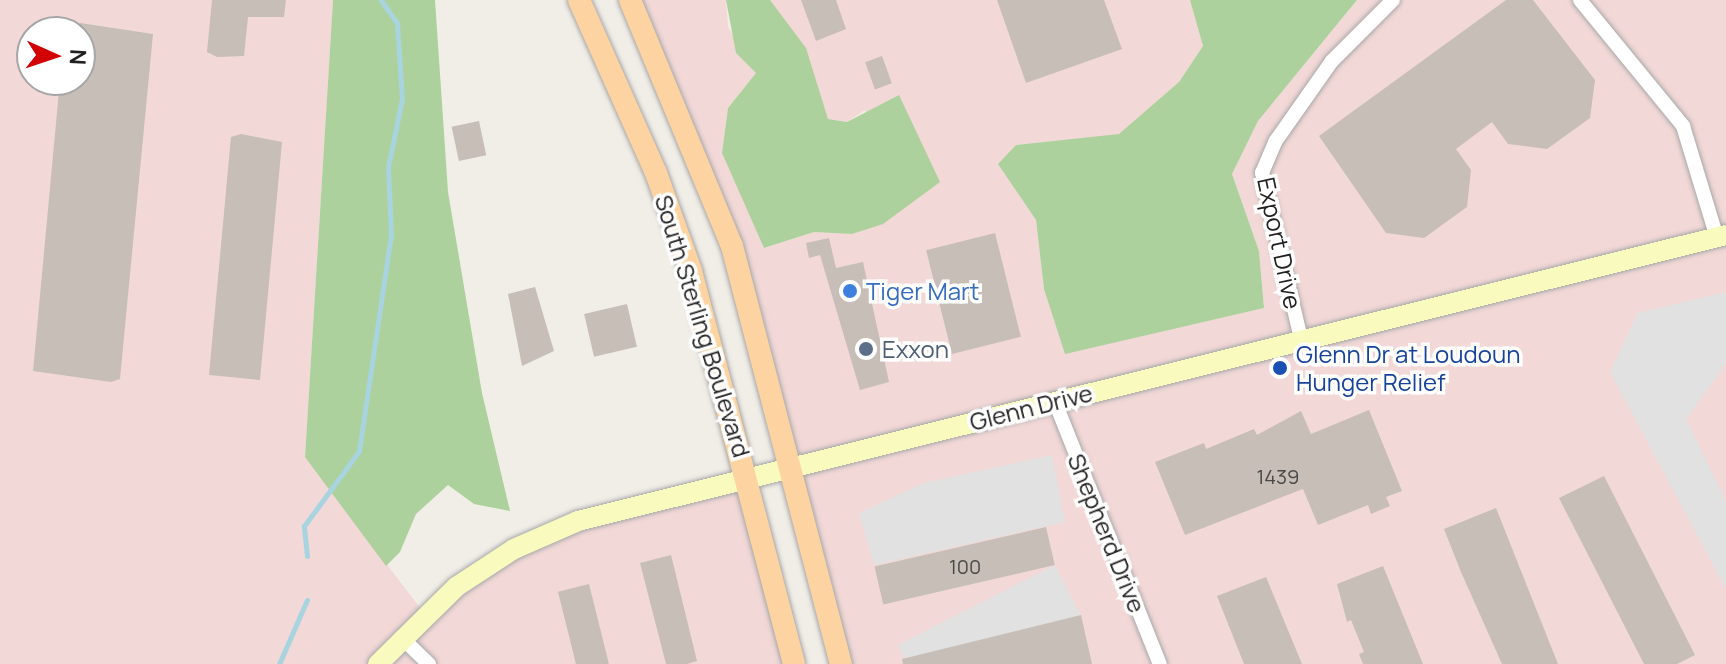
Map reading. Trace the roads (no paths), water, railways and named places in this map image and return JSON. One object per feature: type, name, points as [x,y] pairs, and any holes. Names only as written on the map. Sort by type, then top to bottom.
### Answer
[{"type":"main road","name":"South Sterling Boulevard","points":[[579,0],[672,217],[747,476],[794,664]]},
{"type":"main road","name":"South Sterling Boulevard","points":[[630,0],[732,246],[793,465],[841,664]]},
{"type":"street","name":"Export Drive","points":[[1301,339],[1262,173],[1275,142],[1332,61],[1393,0]]},
{"type":"street","points":[[1580,0],[1683,126],[1721,236]]},
{"type":"street","name":"Glenn Drive","points":[[378,664],[401,637],[456,587],[545,533],[747,476],[1721,236]]},
{"type":"street","name":"Shepherd Drive","points":[[1055,402],[1160,664]]},
{"type":"street","points":[[401,637],[429,664]]},
{"type":"waterway","points":[[307,556],[304,526],[359,451],[391,235],[388,167],[402,99],[397,23],[381,0]]},
{"type":"waterway","points":[[279,664],[307,600]]},
{"type":"place","name":"Tiger Mart","points":[[850,291]]},
{"type":"place","name":"Exxon","points":[[866,349]]},
{"type":"place","name":"Glenn Dr at Loudoun Hunger Relief","points":[[1280,368]]}]
